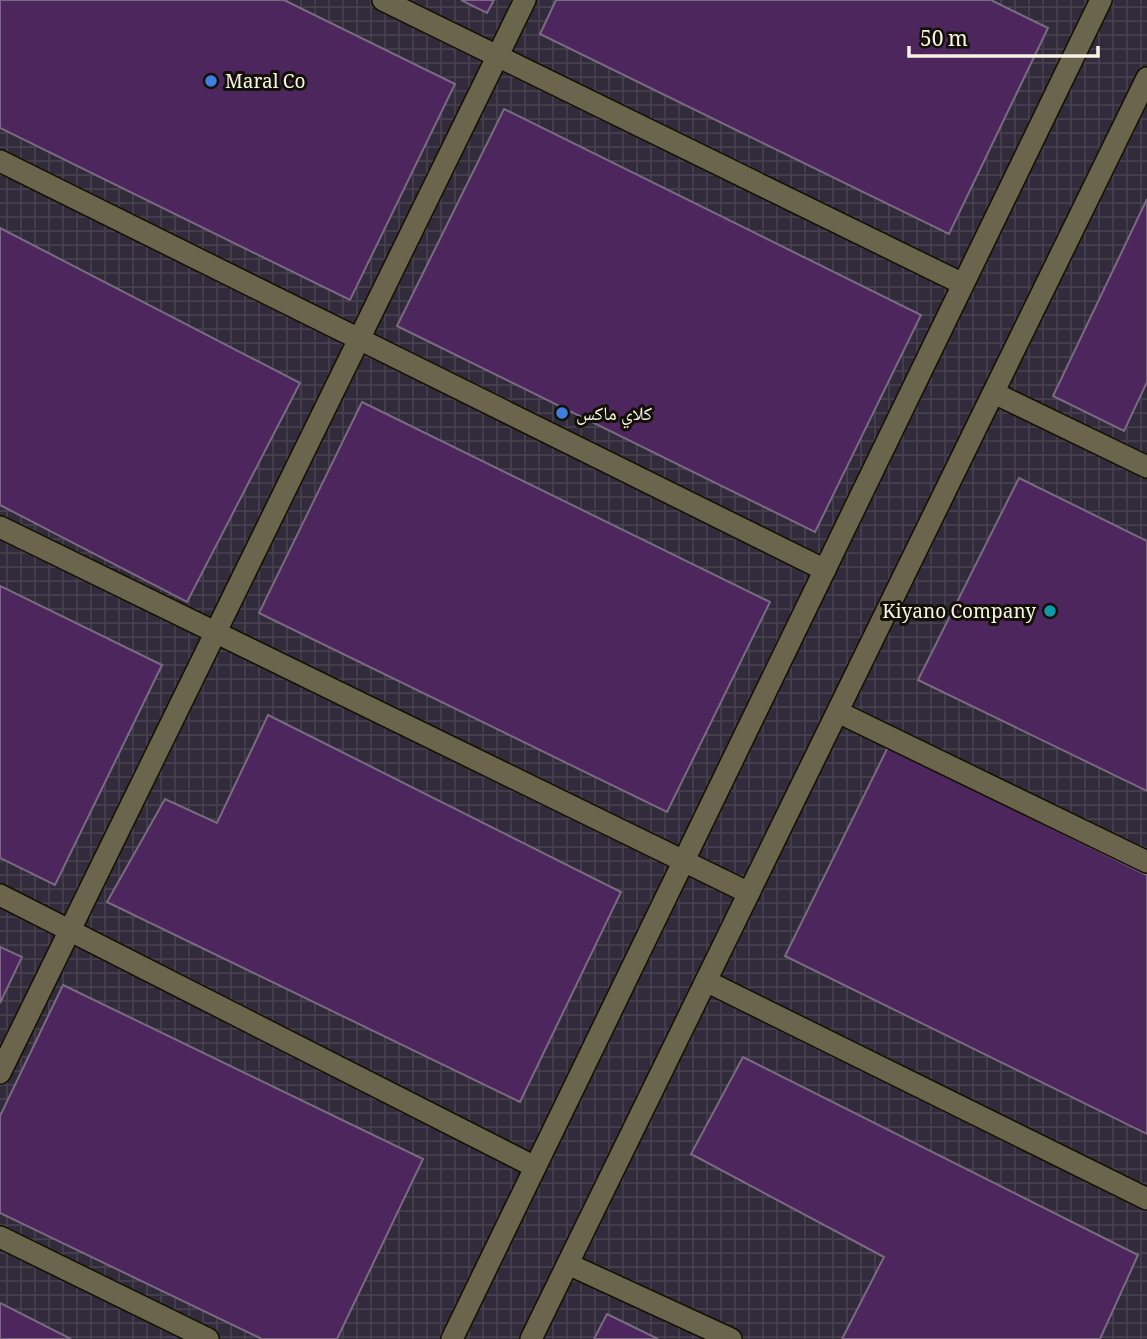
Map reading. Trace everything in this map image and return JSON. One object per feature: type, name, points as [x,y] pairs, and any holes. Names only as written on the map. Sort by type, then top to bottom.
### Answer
[{"type":"street","points":[[383,0],[963,284]]},
{"type":"street","points":[[0,1073],[525,0]]},
{"type":"street","points":[[452,1339],[1101,0]]},
{"type":"street","points":[[531,1339],[1145,87]]},
{"type":"street","points":[[0,161],[825,569]]},
{"type":"street","points":[[994,393],[1147,467]]},
{"type":"street","points":[[0,527],[749,893]]},
{"type":"street","points":[[838,712],[1147,862]]},
{"type":"street","points":[[0,895],[535,1167]]},
{"type":"street","points":[[706,981],[1147,1199]]},
{"type":"street","points":[[0,1237],[208,1339]]},
{"type":"street","points":[[568,1264],[732,1339]]},
{"type":"shaded area","points":[[0,0],[1147,0],[1147,1339],[0,1339]]},
{"type":"building","points":[[0,0],[284,0],[455,84],[350,300],[0,128]]},
{"type":"building","points":[[461,0],[494,0],[487,13]]},
{"type":"building","points":[[556,0],[991,0],[1048,28],[949,234],[540,34]]},
{"type":"building","points":[[504,109],[921,315],[815,532],[397,326]]},
{"type":"building","points":[[1147,199],[1147,382],[1124,431],[1053,396]]},
{"type":"building","points":[[0,228],[300,383],[187,602],[0,505]]},
{"type":"building","points":[[362,402],[770,602],[667,812],[259,613]]},
{"type":"building","name":"Kiyano Company","points":[[1019,478],[1147,541],[1147,791],[918,680]]},
{"type":"building","points":[[0,586],[162,665],[55,885],[0,858]]},
{"type":"building","points":[[268,715],[621,892],[520,1102],[107,902],[165,799],[217,823]]},
{"type":"building","points":[[888,747],[1147,875],[1147,1134],[785,956]]},
{"type":"building","points":[[0,947],[22,957],[0,1003]]},
{"type":"building","points":[[63,985],[423,1159],[337,1339],[262,1339],[0,1213],[0,1116]]},
{"type":"building","points":[[743,1057],[1138,1255],[1100,1339],[842,1339],[884,1257],[691,1154]]},
{"type":"building","points":[[0,1303],[71,1339],[0,1339]]},
{"type":"building","points":[[607,1314],[658,1339],[594,1339]]},
{"type":"place","name":"Maral Co","points":[[211,81]]},
{"type":"place","name":"كلاي ماكس","points":[[562,413]]},
{"type":"place","name":"Kiyano Company","points":[[1050,611]]}]
